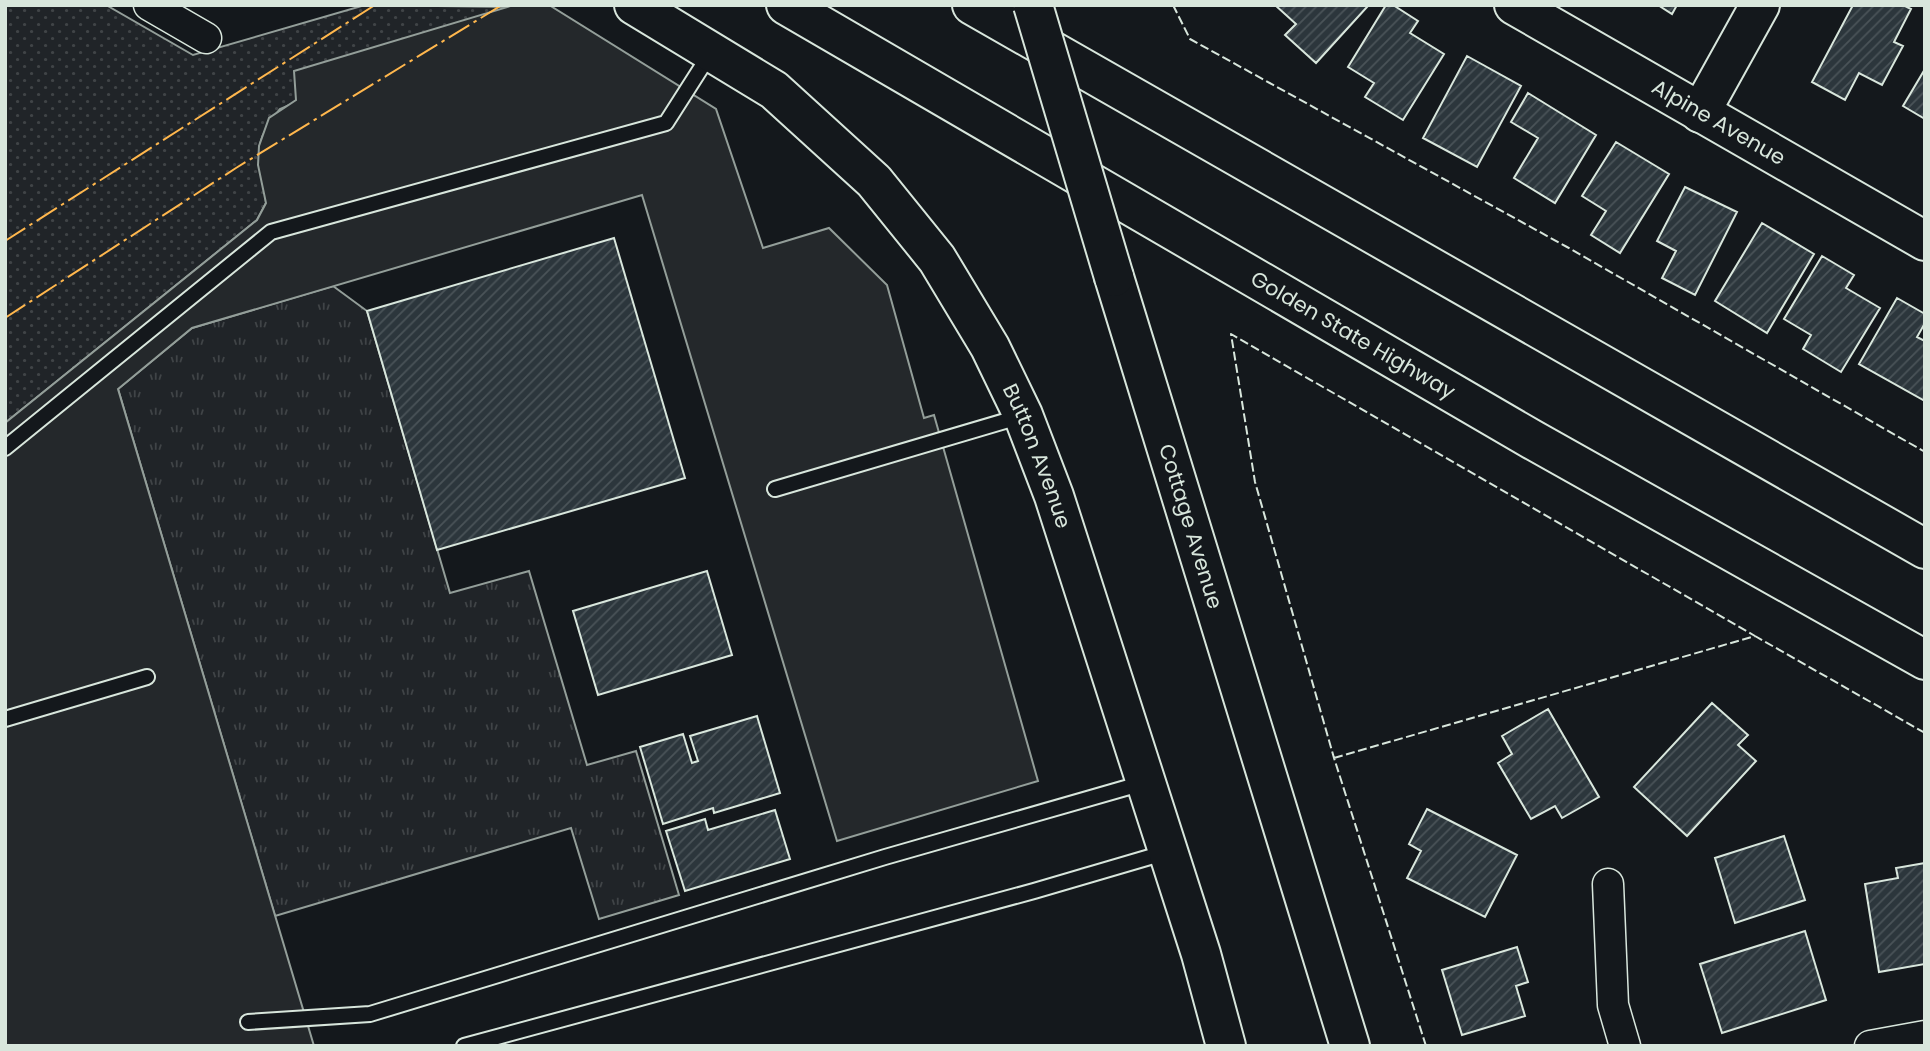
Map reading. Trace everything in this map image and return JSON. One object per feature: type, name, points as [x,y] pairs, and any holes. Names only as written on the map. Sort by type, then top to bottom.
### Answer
[{"type":"main road","name":"Button Avenue","points":[[635,5],[774,90],[874,181],[937,259],[990,347],[1023,415],[1054,496],[1168,851],[1226,1046]]},
{"type":"main road","name":"Golden State Highway","points":[[786,5],[1534,440],[1925,660]]},
{"type":"main road","points":[[972,5],[1925,549]]},
{"type":"main road","name":"Cottage Avenue","points":[[1033,5],[1350,1046]]},
{"type":"main road","name":"Alpine Avenue","points":[[1514,5],[1925,242]]},
{"type":"main road","points":[[1700,113],[1760,5]]},
{"type":"street","points":[[149,5],[206,38]]},
{"type":"street","points":[[1608,884],[1613,1005],[1625,1046]]},
{"type":"street","points":[[1870,1046],[1925,1036]]},
{"type":"lane","points":[[5,448],[271,232],[666,123],[712,50]]},
{"type":"lane","points":[[775,489],[1023,415]]},
{"type":"lane","points":[[5,719],[147,677]]},
{"type":"lane","points":[[248,1022],[370,1014],[885,857],[1145,783]]},
{"type":"lane","points":[[464,1046],[1034,891],[1168,851]]},
{"type":"green space","points":[[5,5],[106,5],[193,55],[365,5],[514,7],[280,109],[263,135],[260,145],[266,203],[257,220],[5,423]]},
{"type":"green space","points":[[333,286],[367,311],[450,593],[529,571],[587,765],[636,751],[679,895],[599,919],[571,828],[275,916],[118,389],[192,328]]},
{"type":"shaded area","points":[[514,5],[549,5],[716,109],[763,248],[829,228],[887,285],[924,418],[934,415],[1038,781],[837,841],[642,195],[192,328],[118,389],[314,1046],[5,1046],[5,423],[257,220],[266,203],[258,165],[259,146],[269,118],[296,100],[294,71]]},
{"type":"building","points":[[1275,5],[1367,7],[1316,63],[1285,35],[1296,24]]},
{"type":"building","points":[[1386,5],[1393,5],[1418,21],[1410,33],[1444,54],[1403,120],[1365,97],[1374,83],[1348,67]]},
{"type":"building","points":[[1658,5],[1677,5],[1672,14]]},
{"type":"building","points":[[1853,5],[1903,5],[1911,9],[1894,42],[1903,46],[1882,85],[1859,73],[1845,100],[1812,82]]},
{"type":"building","points":[[1467,56],[1521,86],[1477,167],[1423,138]]},
{"type":"building","points":[[1925,69],[1925,119],[1903,106]]},
{"type":"building","points":[[1528,93],[1596,135],[1555,203],[1514,178],[1538,138],[1511,122]]},
{"type":"building","points":[[1616,142],[1669,174],[1620,253],[1591,235],[1606,211],[1582,196]]},
{"type":"building","points":[[1685,187],[1737,212],[1695,295],[1662,278],[1676,251],[1657,241]]},
{"type":"building","points":[[1762,223],[1814,254],[1767,333],[1715,301]]},
{"type":"building","points":[[614,238],[685,478],[437,550],[367,311]]},
{"type":"building","points":[[1822,256],[1854,275],[1846,288],[1880,308],[1841,372],[1803,349],[1811,335],[1784,319]]},
{"type":"building","points":[[1897,298],[1925,314],[1925,323],[1917,337],[1925,341],[1925,401],[1859,364]]},
{"type":"building","points":[[707,571],[732,655],[598,695],[573,611]]},
{"type":"building","points":[[1712,703],[1748,735],[1738,745],[1756,761],[1687,836],[1634,787]]},
{"type":"building","points":[[1548,709],[1599,797],[1562,818],[1555,806],[1531,819],[1498,763],[1512,754],[1502,736]]},
{"type":"building","points":[[757,716],[780,793],[714,813],[713,808],[663,824],[640,747],[683,734],[692,763],[698,761],[690,736]]},
{"type":"building","points":[[1427,809],[1517,855],[1485,917],[1407,878],[1421,851],[1409,844]]},
{"type":"building","points":[[775,810],[790,859],[685,891],[666,831],[705,819],[708,830]]},
{"type":"building","points":[[1784,836],[1805,900],[1735,923],[1715,858]]},
{"type":"building","points":[[1925,863],[1925,964],[1879,972],[1865,884],[1898,878],[1896,868]]},
{"type":"building","points":[[1805,931],[1826,1000],[1722,1033],[1700,964]]},
{"type":"building","points":[[1517,947],[1528,982],[1516,986],[1525,1016],[1462,1035],[1442,970]]},
{"type":"fence","points":[[1173,5],[1190,39],[1567,247],[1925,452]]},
{"type":"fence","points":[[1426,1046],[1334,758],[1255,482],[1231,334],[1755,636]]},
{"type":"fence","points":[[1334,758],[1755,636],[1925,733]]},
{"type":"power","points":[[5,241],[375,5]]},
{"type":"power","points":[[5,318],[236,168],[502,5]]}]
